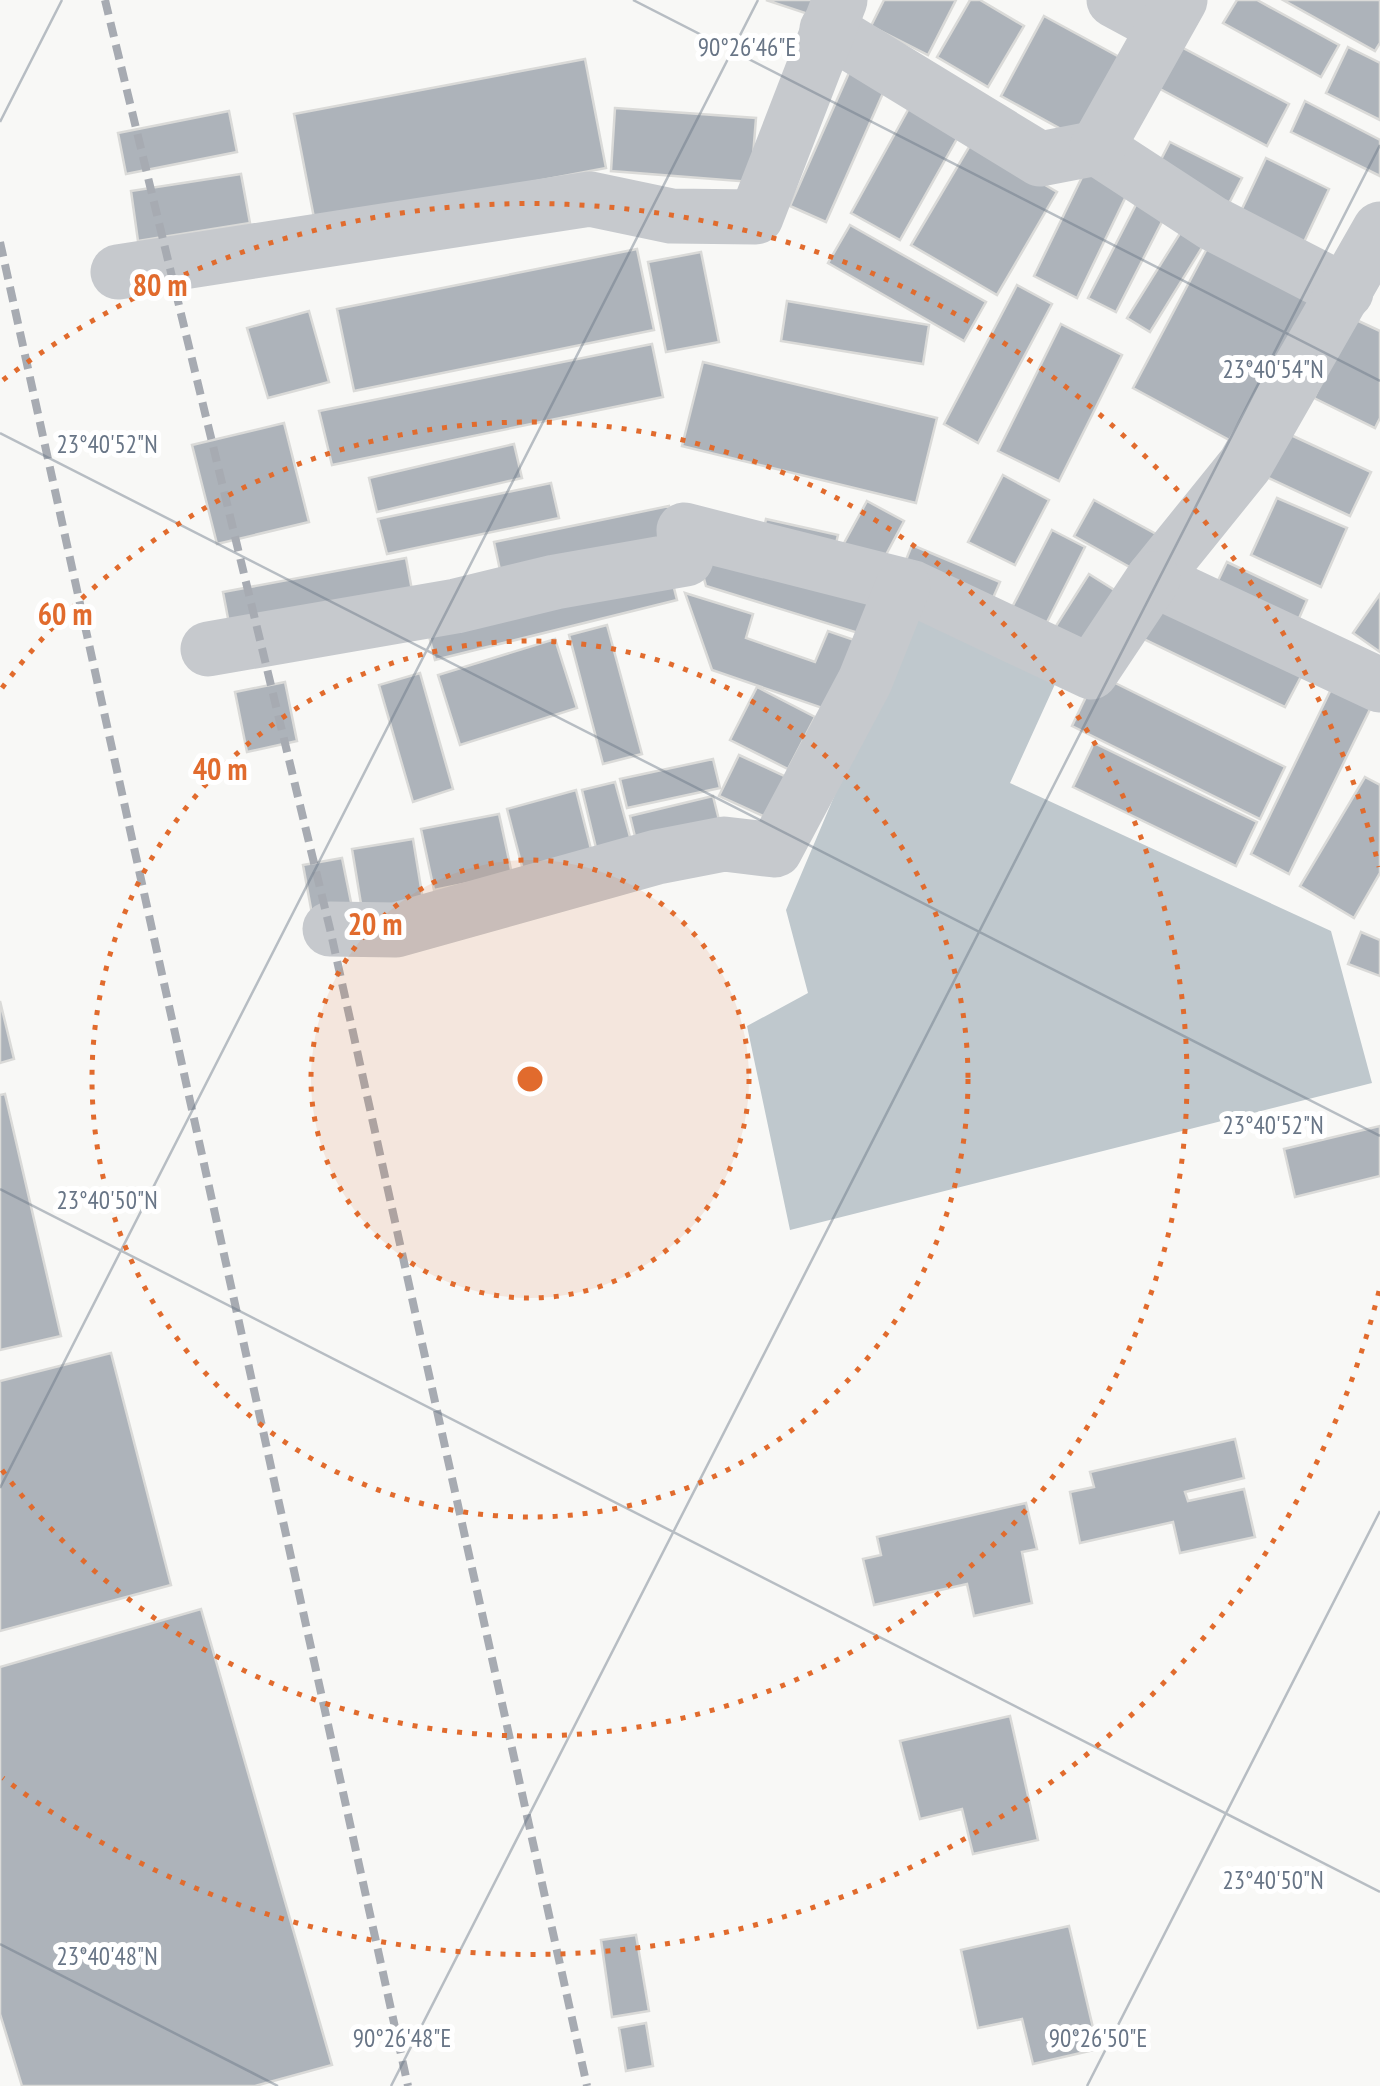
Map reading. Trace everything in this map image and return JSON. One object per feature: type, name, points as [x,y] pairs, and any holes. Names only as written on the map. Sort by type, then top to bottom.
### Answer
[{"type":"street","points":[[1097,148],[1172,13],[1114,0]]},
{"type":"street","points":[[118,272],[590,199],[671,216],[756,218],[834,14],[1040,159],[1097,148],[1212,222],[1346,292]]},
{"type":"street","points":[[208,649],[456,606],[556,582],[686,558],[684,530],[903,586],[1090,672],[1153,579],[1245,465],[1380,229]]},
{"type":"street","points":[[1153,579],[1380,685]]},
{"type":"street","points":[[330,929],[396,930],[657,856],[724,844],[774,850],[866,681],[903,586]]},
{"type":"shaded area","points":[[917,601],[1061,671],[1010,783],[1331,931],[1372,1083],[790,1230],[747,1026],[808,993],[786,910]]},
{"type":"building","points":[[766,0],[813,0],[808,14]]},
{"type":"building","points":[[884,0],[956,0],[928,55],[871,26]]},
{"type":"building","points":[[970,0],[980,0],[1024,26],[988,87],[937,57]]},
{"type":"building","points":[[1237,0],[1257,0],[1339,45],[1321,77],[1223,23]]},
{"type":"building","points":[[1283,0],[1380,0],[1380,43],[1375,51]]},
{"type":"building","points":[[1044,16],[1123,59],[1079,139],[1001,96]]},
{"type":"building","points":[[1168,40],[1289,104],[1267,146],[1147,82]]},
{"type":"building","points":[[1348,47],[1380,63],[1380,120],[1326,93]]},
{"type":"building","points":[[585,59],[606,168],[315,223],[294,114]]},
{"type":"building","points":[[852,66],[888,82],[826,222],[790,206]]},
{"type":"building","points":[[913,101],[963,128],[900,240],[851,213]]},
{"type":"building","points":[[1305,101],[1380,140],[1380,176],[1291,132]]},
{"type":"building","points":[[615,108],[756,118],[751,182],[611,171]]},
{"type":"building","points":[[229,111],[237,152],[126,174],[118,133]]},
{"type":"building","points":[[972,142],[1057,192],[997,295],[911,245]]},
{"type":"building","points":[[1170,142],[1242,178],[1224,213],[1153,175]]},
{"type":"building","points":[[1266,158],[1329,189],[1296,259],[1233,228]]},
{"type":"building","points":[[1086,169],[1129,190],[1077,298],[1034,276]]},
{"type":"building","points":[[241,174],[250,223],[138,241],[131,191]]},
{"type":"building","points":[[1142,193],[1169,208],[1116,312],[1088,298]]},
{"type":"building","points":[[1189,219],[1211,233],[1150,332],[1127,318]]},
{"type":"building","points":[[850,225],[986,302],[964,341],[828,263]]},
{"type":"building","points":[[1211,241],[1324,302],[1246,449],[1133,388]]},
{"type":"building","points":[[637,249],[654,330],[354,391],[337,309]]},
{"type":"building","points":[[701,252],[719,342],[666,352],[648,262]]},
{"type":"building","points":[[1017,285],[1052,304],[978,443],[944,424]]},
{"type":"building","points":[[787,301],[929,325],[923,364],[781,341]]},
{"type":"building","points":[[309,311],[329,382],[268,398],[247,328]]},
{"type":"building","points":[[1352,318],[1380,331],[1380,418],[1375,428],[1314,398]]},
{"type":"building","points":[[1061,324],[1122,355],[1059,481],[998,451]]},
{"type":"building","points":[[652,344],[663,397],[332,465],[319,411]]},
{"type":"building","points":[[703,362],[937,418],[916,503],[682,446]]},
{"type":"building","points":[[284,423],[309,522],[217,544],[192,445]]},
{"type":"building","points":[[1280,430],[1371,472],[1350,516],[1260,474]]},
{"type":"building","points":[[514,444],[522,478],[377,512],[369,478]]},
{"type":"building","points":[[1003,475],[1049,500],[1015,565],[968,542]]},
{"type":"building","points":[[551,483],[559,518],[387,554],[378,519]]},
{"type":"building","points":[[1277,498],[1347,528],[1321,587],[1251,555]]},
{"type":"building","points":[[1094,500],[1156,534],[1135,570],[1074,536]]},
{"type":"building","points":[[867,501],[904,521],[881,564],[843,545]]},
{"type":"building","points":[[669,506],[677,549],[503,584],[494,542]]},
{"type":"building","points":[[766,519],[838,535],[832,560],[761,542]]},
{"type":"building","points":[[1052,530],[1085,547],[1039,638],[1005,621]]},
{"type":"building","points":[[693,538],[887,589],[868,636],[706,586]]},
{"type":"building","points":[[912,545],[1000,582],[986,614],[900,575]]},
{"type":"building","points":[[406,558],[414,601],[231,634],[223,592]]},
{"type":"building","points":[[1227,562],[1307,600],[1296,625],[1215,587]]},
{"type":"building","points":[[669,568],[677,600],[435,660],[427,628]]},
{"type":"building","points":[[1089,574],[1116,591],[1075,653],[1049,637]]},
{"type":"building","points":[[685,593],[753,614],[746,638],[815,662],[828,631],[863,643],[831,711],[712,670]]},
{"type":"building","points":[[1151,594],[1305,669],[1285,707],[1133,634]]},
{"type":"building","points":[[1380,594],[1380,652],[1353,633]]},
{"type":"building","points":[[607,625],[642,754],[603,764],[569,635]]},
{"type":"building","points":[[555,639],[577,708],[460,745],[438,675]]},
{"type":"building","points":[[420,673],[453,789],[413,802],[379,685]]},
{"type":"building","points":[[1097,674],[1285,767],[1260,819],[1072,726]]},
{"type":"building","points":[[1337,677],[1376,697],[1289,874],[1251,854]]},
{"type":"building","points":[[285,682],[297,741],[247,752],[235,692]]},
{"type":"building","points":[[757,687],[815,717],[788,769],[730,740]]},
{"type":"building","points":[[1094,743],[1257,822],[1236,866],[1073,787]]},
{"type":"building","points":[[739,755],[791,779],[772,820],[719,796]]},
{"type":"building","points":[[713,759],[720,788],[627,808],[620,779]]},
{"type":"building","points":[[1365,777],[1380,785],[1380,873],[1354,918],[1300,886]]},
{"type":"building","points":[[615,782],[633,848],[598,856],[582,790]]},
{"type":"building","points":[[576,790],[593,857],[524,874],[507,809]]},
{"type":"building","points":[[713,796],[722,832],[639,853],[630,816]]},
{"type":"building","points":[[499,814],[512,874],[434,890],[421,829]]},
{"type":"building","points":[[413,839],[424,906],[363,916],[352,849]]},
{"type":"building","points":[[342,858],[354,917],[314,925],[303,865]]},
{"type":"building","points":[[1361,932],[1380,940],[1380,976],[1348,964]]},
{"type":"building","points":[[0,1001],[14,1059],[0,1063]]},
{"type":"building","points":[[5,1094],[61,1336],[0,1350],[0,1095]]},
{"type":"building","points":[[1380,1126],[1380,1176],[1295,1197],[1284,1149]]},
{"type":"building","points":[[111,1353],[171,1585],[0,1631],[0,1381]]},
{"type":"building","points":[[1235,1439],[1244,1478],[1185,1492],[1188,1501],[1244,1489],[1255,1537],[1180,1553],[1173,1522],[1080,1543],[1070,1492],[1094,1487],[1090,1472]]},
{"type":"building","points":[[1026,1503],[1037,1549],[1022,1552],[1032,1603],[974,1616],[967,1584],[874,1605],[863,1559],[881,1555],[877,1537]]},
{"type":"building","points":[[201,1609],[332,2065],[255,2086],[22,2086],[0,2014],[0,1667]]},
{"type":"building","points":[[1010,1716],[1038,1840],[973,1854],[962,1809],[920,1819],[900,1741]]},
{"type":"building","points":[[1069,1926],[1098,2049],[1033,2064],[1022,2019],[978,2028],[961,1950]]},
{"type":"building","points":[[636,1935],[649,2011],[612,2017],[601,1940]]},
{"type":"building","points":[[646,2023],[653,2066],[626,2071],[619,2028]]},
{"type":"railway","points":[[105,0],[330,929],[587,2086]]},
{"type":"railway","points":[[0,242],[408,2086]]}]
